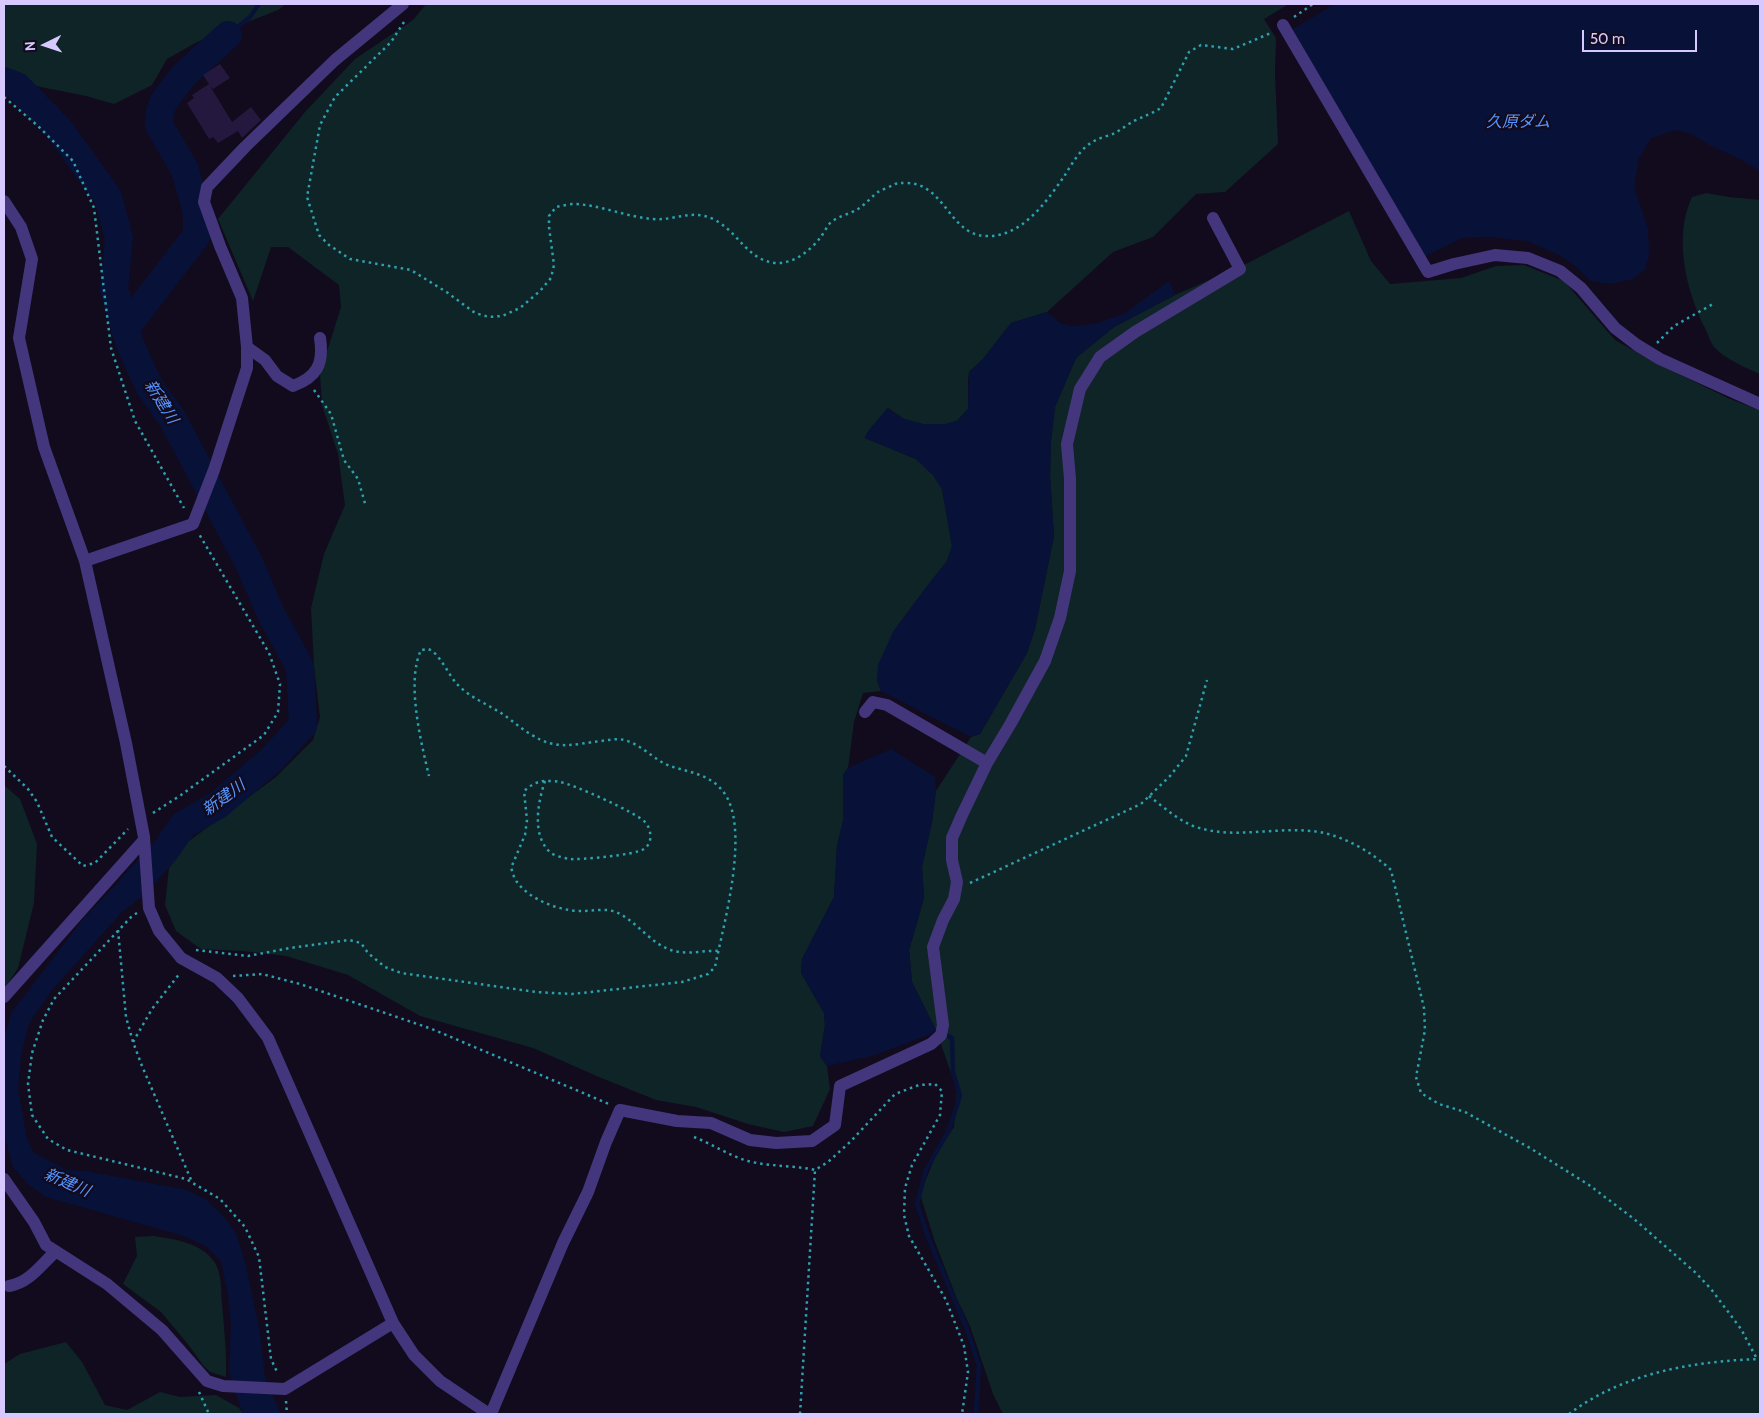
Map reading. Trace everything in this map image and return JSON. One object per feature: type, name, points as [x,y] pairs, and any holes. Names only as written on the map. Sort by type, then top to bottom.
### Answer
[{"type":"street","points":[[85,561],[193,524],[214,470],[247,368],[247,347],[242,298],[204,202],[207,187],[245,146],[335,60],[403,4]]},
{"type":"street","points":[[1283,24],[1428,272],[1495,255],[1528,258],[1560,271],[1581,288],[1615,328],[1648,352],[1760,404]]},
{"type":"street","points":[[4,201],[22,227],[32,259],[19,338],[44,447],[85,561],[126,743],[140,817],[145,845],[149,908],[159,932],[181,958],[217,978],[238,998],[268,1038],[393,1323],[414,1355],[440,1381],[490,1414],[559,1252],[588,1192],[620,1110],[677,1121],[711,1123],[750,1140],[776,1143],[812,1141],[835,1124],[840,1086],[931,1044],[941,1035],[943,1026],[933,947],[943,920],[954,899],[957,882],[952,860],[952,838],[987,763],[1045,661],[1060,618],[1070,571],[1070,479],[1067,444],[1080,389],[1100,357],[1135,332],[1240,269],[1213,218]]},
{"type":"street","points":[[247,347],[265,360],[277,376],[293,386],[307,381],[317,368],[322,349],[320,338]]},
{"type":"street","points":[[865,712],[873,702],[887,705],[987,763]]},
{"type":"street","points":[[4,997],[145,845]]},
{"type":"street","points":[[4,1179],[34,1222],[46,1246],[108,1284],[162,1330],[207,1381],[223,1386],[285,1389],[393,1323]]},
{"type":"street","points":[[9,1286],[26,1280],[55,1252]]},
{"type":"path","points":[[406,21],[391,42],[335,97],[320,125],[308,197],[319,236],[328,245],[350,260],[412,270],[448,292],[475,313],[489,317],[502,316],[520,308],[540,291],[551,278],[554,265],[549,216],[556,207],[574,204],[654,220],[690,214],[704,216],[716,220],[728,229],[750,252],[764,261],[778,263],[794,259],[807,251],[819,240],[830,223],[867,203],[878,192],[898,183],[914,184],[928,189],[936,195],[966,230],[984,236],[1001,234],[1012,230],[1025,222],[1050,196],[1080,152],[1094,141],[1115,133],[1133,121],[1162,108],[1189,52],[1202,45],[1233,49],[1271,32],[1313,4]]},
{"type":"path","points":[[4,97],[38,126],[73,161],[94,208],[111,348],[135,421],[269,653],[280,684],[278,712],[264,735],[181,795],[151,814],[140,817],[95,863],[83,866],[52,838],[37,802],[4,766]]},
{"type":"path","points":[[1648,352],[1674,326],[1713,304]]},
{"type":"path","points":[[307,381],[331,414],[344,460],[358,479],[366,507]]},
{"type":"path","points":[[174,950],[191,949],[248,956],[349,940],[361,943],[368,953],[385,967],[400,973],[536,992],[572,994],[682,982],[708,974],[715,967],[735,866],[735,831],[727,798],[722,789],[706,778],[671,766],[624,740],[614,739],[563,746],[550,745],[476,699],[457,684],[436,654],[428,649],[420,650],[415,662],[415,672],[420,736],[429,776]]},
{"type":"path","points":[[955,890],[1141,804],[1170,776],[1186,756],[1207,680]]},
{"type":"path","points":[[544,781],[539,800],[539,833],[544,845],[552,854],[568,859],[585,859],[634,852],[645,849],[650,842],[650,827],[645,821],[631,812],[561,782],[544,781],[533,783],[524,791],[527,820],[525,835],[511,868],[516,882],[548,905],[566,911],[604,910],[615,912],[665,947],[680,952],[718,951]]},
{"type":"path","points":[[1150,796],[1172,814],[1192,825],[1217,832],[1313,831],[1345,840],[1377,857],[1391,870],[1424,1008],[1425,1030],[1416,1077],[1421,1093],[1439,1104],[1465,1112],[1530,1148],[1589,1185],[1634,1219],[1696,1273],[1711,1289],[1741,1329],[1759,1359],[1695,1364],[1643,1376],[1581,1406],[1569,1414]]},
{"type":"path","points":[[149,908],[132,916],[54,998],[42,1020],[32,1053],[28,1084],[32,1115],[48,1139],[67,1150],[186,1179],[220,1199],[245,1227],[259,1257],[271,1359],[285,1389]]},
{"type":"path","points":[[118,930],[126,1016],[133,1042],[192,1183]]},
{"type":"path","points":[[133,1042],[152,1009],[178,975],[190,963]]},
{"type":"path","points":[[217,978],[262,974],[300,984],[432,1029],[602,1100],[620,1110]]},
{"type":"path","points":[[693,1136],[746,1161],[772,1166],[800,1167],[815,1170],[828,1162],[850,1142],[895,1094],[919,1085],[935,1084],[942,1091],[940,1115],[912,1164],[906,1188],[904,1215],[909,1236],[946,1300],[964,1346],[968,1372],[962,1414]]},
{"type":"path","points":[[800,1414],[815,1170]]},
{"type":"path","points":[[197,1388],[209,1414]]},
{"type":"green space","points":[[4,4],[286,4],[278,10],[197,42],[167,59],[152,85],[114,104],[36,86],[4,70]]},
{"type":"green space","points":[[426,4],[1289,4],[1264,19],[1276,38],[1275,73],[1278,144],[1225,192],[1196,194],[1153,237],[1113,252],[1047,312],[1011,323],[983,359],[969,372],[968,409],[957,421],[945,424],[923,424],[904,419],[888,408],[866,435],[865,438],[916,459],[933,475],[942,489],[952,546],[947,561],[893,632],[877,680],[881,691],[863,693],[854,722],[848,768],[843,775],[843,821],[837,846],[834,897],[802,959],[801,973],[824,1013],[825,1025],[820,1056],[827,1066],[830,1089],[813,1126],[784,1132],[748,1124],[696,1107],[656,1100],[533,1048],[420,1016],[348,975],[286,956],[201,949],[176,931],[165,905],[169,868],[185,844],[276,777],[313,740],[320,717],[314,666],[311,608],[324,554],[345,505],[338,454],[322,405],[320,374],[341,307],[339,285],[288,247],[271,247],[253,301],[218,219],[305,112],[355,59],[413,20]]},
{"type":"green space","points":[[1706,193],[1760,200],[1760,374],[1730,359],[1714,347],[1693,299],[1684,264],[1683,229],[1692,197]]},
{"type":"green space","points":[[1349,211],[1371,261],[1390,284],[1461,278],[1496,266],[1524,265],[1564,281],[1615,340],[1658,364],[1730,399],[1760,410],[1760,1414],[1003,1414],[993,1394],[970,1326],[957,1299],[935,1242],[920,1194],[936,1155],[954,1127],[957,1090],[936,1030],[912,982],[909,950],[924,898],[922,867],[932,822],[936,791],[971,737],[980,734],[1027,653],[1035,629],[1054,536],[1050,476],[1051,441],[1055,407],[1076,358],[1114,327],[1175,295],[1248,263]]},
{"type":"green space","points":[[4,785],[20,799],[37,844],[34,903],[18,968],[4,990]]},
{"type":"green space","points":[[153,1236],[196,1246],[210,1256],[215,1263],[221,1283],[226,1377],[210,1372],[161,1312],[123,1284],[137,1256],[135,1237]]},
{"type":"green space","points":[[66,1342],[82,1362],[105,1405],[127,1410],[160,1392],[180,1397],[216,1395],[239,1408],[243,1414],[4,1414],[4,1364],[20,1354]]},
{"type":"water","name":"久原ダム","points":[[1335,4],[1760,4],[1760,171],[1691,134],[1675,130],[1651,138],[1639,158],[1634,187],[1648,229],[1649,256],[1645,269],[1633,279],[1611,284],[1591,281],[1573,264],[1559,255],[1527,241],[1491,237],[1462,238],[1422,258],[1290,31]]},
{"type":"water","points":[[1169,281],[1175,295],[1114,327],[1076,358],[1055,407],[1051,441],[1050,476],[1054,536],[1035,629],[1027,653],[980,734],[971,737],[881,691],[877,680],[878,665],[893,632],[947,561],[952,546],[942,489],[933,475],[916,459],[865,438],[868,431],[887,408],[904,419],[923,424],[945,424],[957,421],[968,409],[969,372],[983,359],[1011,323],[1047,312],[1060,323],[1071,326],[1094,324],[1124,314]]},
{"type":"water","points":[[891,749],[935,777],[936,791],[932,822],[922,867],[924,898],[909,950],[912,982],[936,1030],[931,1034],[875,1055],[827,1066],[820,1056],[825,1025],[824,1013],[801,973],[802,959],[834,897],[837,846],[843,821],[843,775],[848,768]]},
{"type":"water","points":[[157,847],[158,878],[133,904],[122,912],[52,990],[29,1023],[21,1055],[18,1089],[27,1139],[34,1153],[67,1170],[85,1171],[187,1190],[205,1199],[223,1216],[236,1233],[245,1262],[260,1332],[265,1378],[281,1414],[243,1414],[229,1372],[231,1324],[228,1294],[221,1261],[207,1247],[184,1236],[46,1197],[28,1184],[13,1167],[4,1135],[4,1036],[12,1012],[84,918],[138,862]]},
{"type":"building","points":[[220,64],[230,78],[213,89],[210,86],[232,122],[251,107],[261,120],[242,138],[238,131],[218,143],[213,137],[209,139],[187,103],[194,98],[192,95],[209,84],[203,75]]},
{"type":"waterway","points":[[228,35],[250,17],[259,4]]},
{"type":"waterway","points":[[125,329],[197,235],[197,212],[185,170],[159,125],[160,112],[164,101],[184,75],[228,35]]},
{"type":"waterway","name":"新建川","points":[[4,81],[17,86],[59,129],[108,197],[119,238],[114,289],[129,342],[149,386],[172,418],[249,563],[271,614],[300,667],[303,725],[271,760],[218,805],[183,825],[166,850],[133,886]]},
{"type":"waterway","points":[[942,1033],[952,1038],[953,1072],[960,1096],[949,1130],[926,1170],[917,1204],[928,1237],[967,1329],[979,1366],[976,1414]]}]
